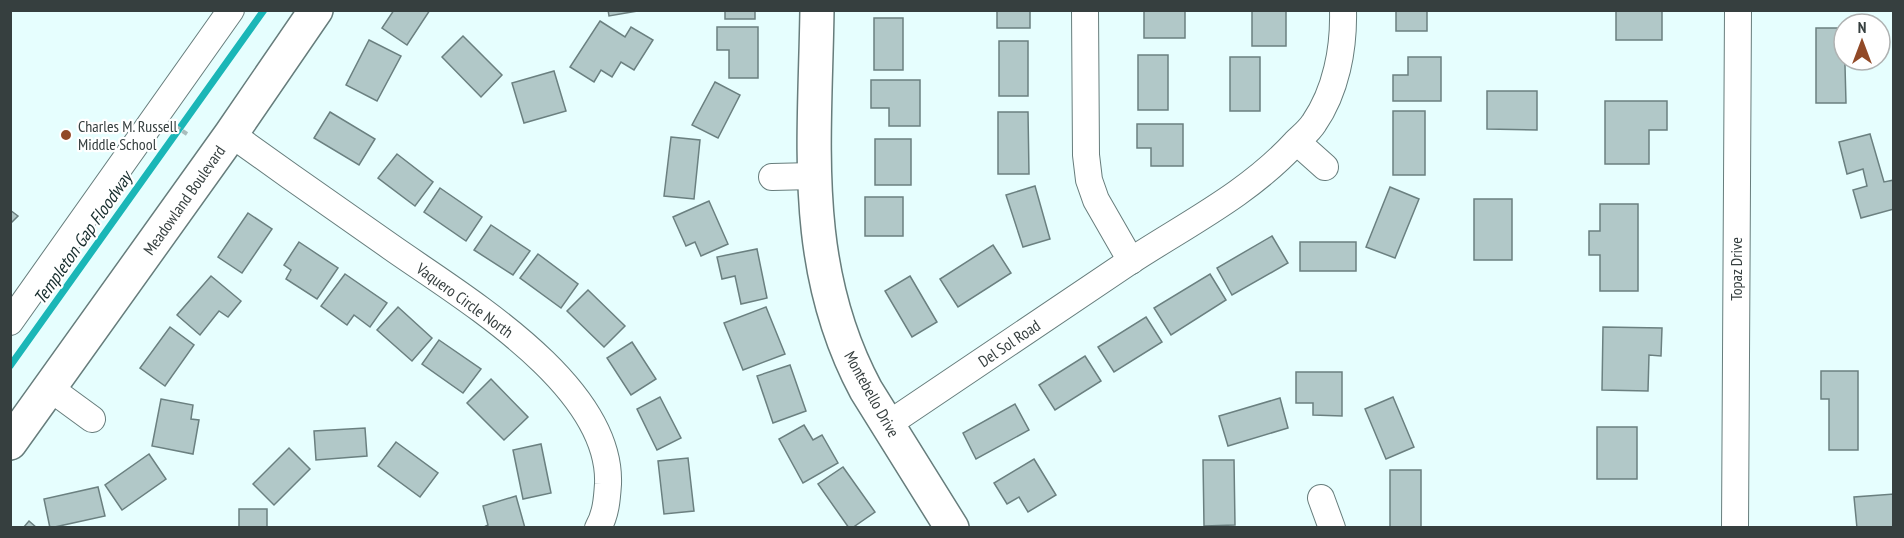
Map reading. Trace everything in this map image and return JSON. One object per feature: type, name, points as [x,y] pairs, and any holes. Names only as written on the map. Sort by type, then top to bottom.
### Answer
[{"type":"street","points":[[10,322],[231,10]]},
{"type":"street","name":"Meadowland Boulevard","points":[[10,443],[231,134],[316,10]]},
{"type":"street","name":"Montebello Drive","points":[[817,10],[813,176],[819,241],[832,308],[854,366],[887,425],[952,528]]},
{"type":"street","points":[[1085,10],[1086,155],[1089,180],[1096,200],[1131,261]]},
{"type":"street","name":"Del Sol Road","points":[[887,425],[1131,261],[1251,185],[1274,166],[1313,124],[1327,100],[1344,30],[1344,10]]},
{"type":"street","name":"Topaz Drive","points":[[1735,528],[1737,10]]},
{"type":"street","name":"Vaquero Circle North","points":[[231,134],[509,330],[556,375],[577,398],[605,450],[608,475],[607,501],[598,528]]},
{"type":"street","points":[[1297,142],[1325,166]]},
{"type":"street","points":[[772,177],[813,176]]},
{"type":"street","points":[[51,388],[92,419]]},
{"type":"street","points":[[1321,498],[1332,528]]},
{"type":"path","points":[[173,124],[187,134]]},
{"type":"building","points":[[394,10],[430,10],[407,45],[382,28]]},
{"type":"building","points":[[608,10],[637,10],[637,11],[609,16]]},
{"type":"building","points":[[725,10],[755,10],[755,19],[725,19]]},
{"type":"building","points":[[997,10],[1030,10],[1030,28],[997,28]]},
{"type":"building","points":[[1144,10],[1185,10],[1185,38],[1144,38]]},
{"type":"building","points":[[1252,10],[1286,10],[1286,46],[1252,46]]},
{"type":"building","points":[[1396,10],[1427,10],[1427,31],[1396,31]]},
{"type":"building","points":[[1616,10],[1662,10],[1662,40],[1616,40]]},
{"type":"building","points":[[874,18],[903,18],[903,70],[874,70]]},
{"type":"building","points":[[600,21],[625,37],[631,27],[653,40],[634,70],[621,62],[612,77],[601,70],[594,82],[570,67]]},
{"type":"building","points":[[717,27],[758,27],[758,78],[729,78],[729,50],[717,50]]},
{"type":"building","points":[[1816,28],[1832,28],[1832,72],[1845,72],[1846,103],[1816,103]]},
{"type":"building","points":[[463,36],[502,75],[481,97],[442,57]]},
{"type":"building","points":[[369,40],[401,56],[377,101],[346,85]]},
{"type":"building","points":[[999,41],[1028,41],[1028,96],[999,96]]},
{"type":"building","points":[[1138,55],[1168,55],[1168,110],[1138,110]]},
{"type":"building","points":[[1230,57],[1260,57],[1260,111],[1230,111]]},
{"type":"building","points":[[1408,57],[1441,57],[1441,101],[1393,101],[1393,75],[1408,75]]},
{"type":"building","points":[[554,71],[566,111],[524,123],[512,83]]},
{"type":"building","points":[[871,80],[920,80],[920,126],[889,126],[889,108],[871,108]]},
{"type":"building","points":[[715,82],[740,95],[718,138],[692,125]]},
{"type":"building","points":[[1487,91],[1537,91],[1537,130],[1487,129]]},
{"type":"building","points":[[1605,101],[1667,101],[1667,130],[1649,130],[1649,164],[1605,164]]},
{"type":"building","points":[[1393,111],[1425,111],[1425,175],[1393,175]]},
{"type":"building","points":[[330,112],[375,139],[359,165],[314,138]]},
{"type":"building","points":[[998,112],[1028,112],[1029,174],[998,174]]},
{"type":"building","points":[[1137,124],[1183,124],[1183,166],[1151,166],[1151,148],[1137,148]]},
{"type":"building","points":[[1870,134],[1884,182],[1894,180],[1894,209],[1861,218],[1853,190],[1867,186],[1863,169],[1847,174],[1839,142]]},
{"type":"building","points":[[671,137],[700,140],[694,199],[664,196]]},
{"type":"building","points":[[875,139],[911,139],[911,185],[875,185]]},
{"type":"building","points":[[397,154],[433,182],[415,206],[378,178]]},
{"type":"building","points":[[1035,186],[1050,239],[1023,247],[1006,195]]},
{"type":"building","points":[[1390,187],[1419,199],[1395,258],[1366,247]]},
{"type":"building","points":[[440,188],[482,217],[466,241],[424,212]]},
{"type":"building","points":[[865,197],[903,197],[903,236],[865,236]]},
{"type":"building","points":[[1474,199],[1512,199],[1512,260],[1474,260]]},
{"type":"building","points":[[709,201],[728,244],[701,256],[695,242],[686,246],[673,217]]},
{"type":"building","points":[[1600,204],[1638,204],[1638,291],[1600,291],[1600,255],[1589,255],[1589,231],[1600,231]]},
{"type":"building","points":[[10,210],[18,216],[10,224]]},
{"type":"building","points":[[248,213],[272,229],[242,273],[218,257]]},
{"type":"building","points":[[491,225],[530,251],[513,275],[474,250]]},
{"type":"building","points":[[1272,236],[1288,263],[1232,295],[1217,268]]},
{"type":"building","points":[[299,242],[338,268],[317,299],[286,279],[291,270],[284,265]]},
{"type":"building","points":[[1300,242],[1356,242],[1356,271],[1300,271]]},
{"type":"building","points":[[993,245],[1011,273],[958,307],[940,279]]},
{"type":"building","points":[[757,249],[767,298],[741,304],[735,276],[722,279],[717,257]]},
{"type":"building","points":[[538,254],[578,284],[561,308],[520,278]]},
{"type":"building","points":[[345,274],[387,303],[370,327],[354,315],[347,325],[321,306]]},
{"type":"building","points":[[1210,274],[1226,300],[1171,335],[1154,308]]},
{"type":"building","points":[[211,276],[241,301],[228,317],[219,311],[200,335],[177,315]]},
{"type":"building","points":[[910,276],[937,322],[912,337],[885,291]]},
{"type":"building","points":[[588,290],[625,326],[604,347],[567,311]]},
{"type":"building","points":[[398,307],[432,338],[412,361],[377,330]]},
{"type":"building","points":[[766,307],[785,354],[743,370],[724,323]]},
{"type":"building","points":[[1146,317],[1162,342],[1114,372],[1098,347]]},
{"type":"building","points":[[170,327],[194,345],[165,386],[140,368]]},
{"type":"building","points":[[1603,327],[1662,328],[1661,356],[1649,355],[1648,391],[1602,390]]},
{"type":"building","points":[[439,340],[481,369],[463,393],[422,364]]},
{"type":"building","points":[[632,342],[656,379],[631,395],[607,358]]},
{"type":"building","points":[[1085,356],[1101,381],[1055,410],[1039,385]]},
{"type":"building","points":[[790,365],[806,411],[773,423],[757,376]]},
{"type":"building","points":[[1821,371],[1858,371],[1858,450],[1829,450],[1829,399],[1821,399]]},
{"type":"building","points":[[1296,372],[1342,372],[1342,416],[1313,415],[1313,403],[1296,403]]},
{"type":"building","points":[[491,379],[528,417],[504,440],[467,403]]},
{"type":"building","points":[[660,397],[681,438],[657,450],[637,409]]},
{"type":"building","points":[[1393,397],[1414,447],[1386,459],[1365,409]]},
{"type":"building","points":[[1280,398],[1288,428],[1228,446],[1219,416]]},
{"type":"building","points":[[161,399],[193,405],[191,419],[199,420],[193,454],[152,446]]},
{"type":"building","points":[[1015,404],[1029,430],[976,459],[963,433]]},
{"type":"building","points":[[804,425],[813,440],[822,435],[838,463],[803,483],[779,439]]},
{"type":"building","points":[[1597,427],[1637,427],[1637,479],[1597,479]]},
{"type":"building","points":[[365,428],[367,456],[316,460],[314,431]]},
{"type":"building","points":[[396,442],[438,473],[420,497],[378,466]]},
{"type":"building","points":[[541,444],[551,493],[523,499],[513,450]]},
{"type":"building","points":[[289,448],[310,469],[274,505],[253,484]]},
{"type":"building","points":[[149,454],[166,479],[122,510],[105,485]]},
{"type":"building","points":[[688,458],[694,511],[664,514],[658,461]]},
{"type":"building","points":[[1034,459],[1056,495],[1028,512],[1019,497],[1007,504],[994,483]]},
{"type":"building","points":[[1203,460],[1234,460],[1235,525],[1204,526]]},
{"type":"building","points":[[843,467],[875,512],[852,528],[849,528],[818,484]]},
{"type":"building","points":[[1390,470],[1421,470],[1421,528],[1390,528]]},
{"type":"building","points":[[98,487],[105,516],[50,528],[44,499]]},
{"type":"building","points":[[1894,494],[1894,528],[1857,528],[1854,497]]},
{"type":"building","points":[[516,496],[525,528],[482,528],[488,525],[483,506]]},
{"type":"building","points":[[239,509],[267,509],[267,528],[239,528]]},
{"type":"building","points":[[29,521],[37,528],[23,528]]},
{"type":"waterway","name":"Templeton Gap Floodway","points":[[10,366],[264,10]]},
{"type":"place","name":"Charles M. Russell Middle School","points":[[66,135]]}]
